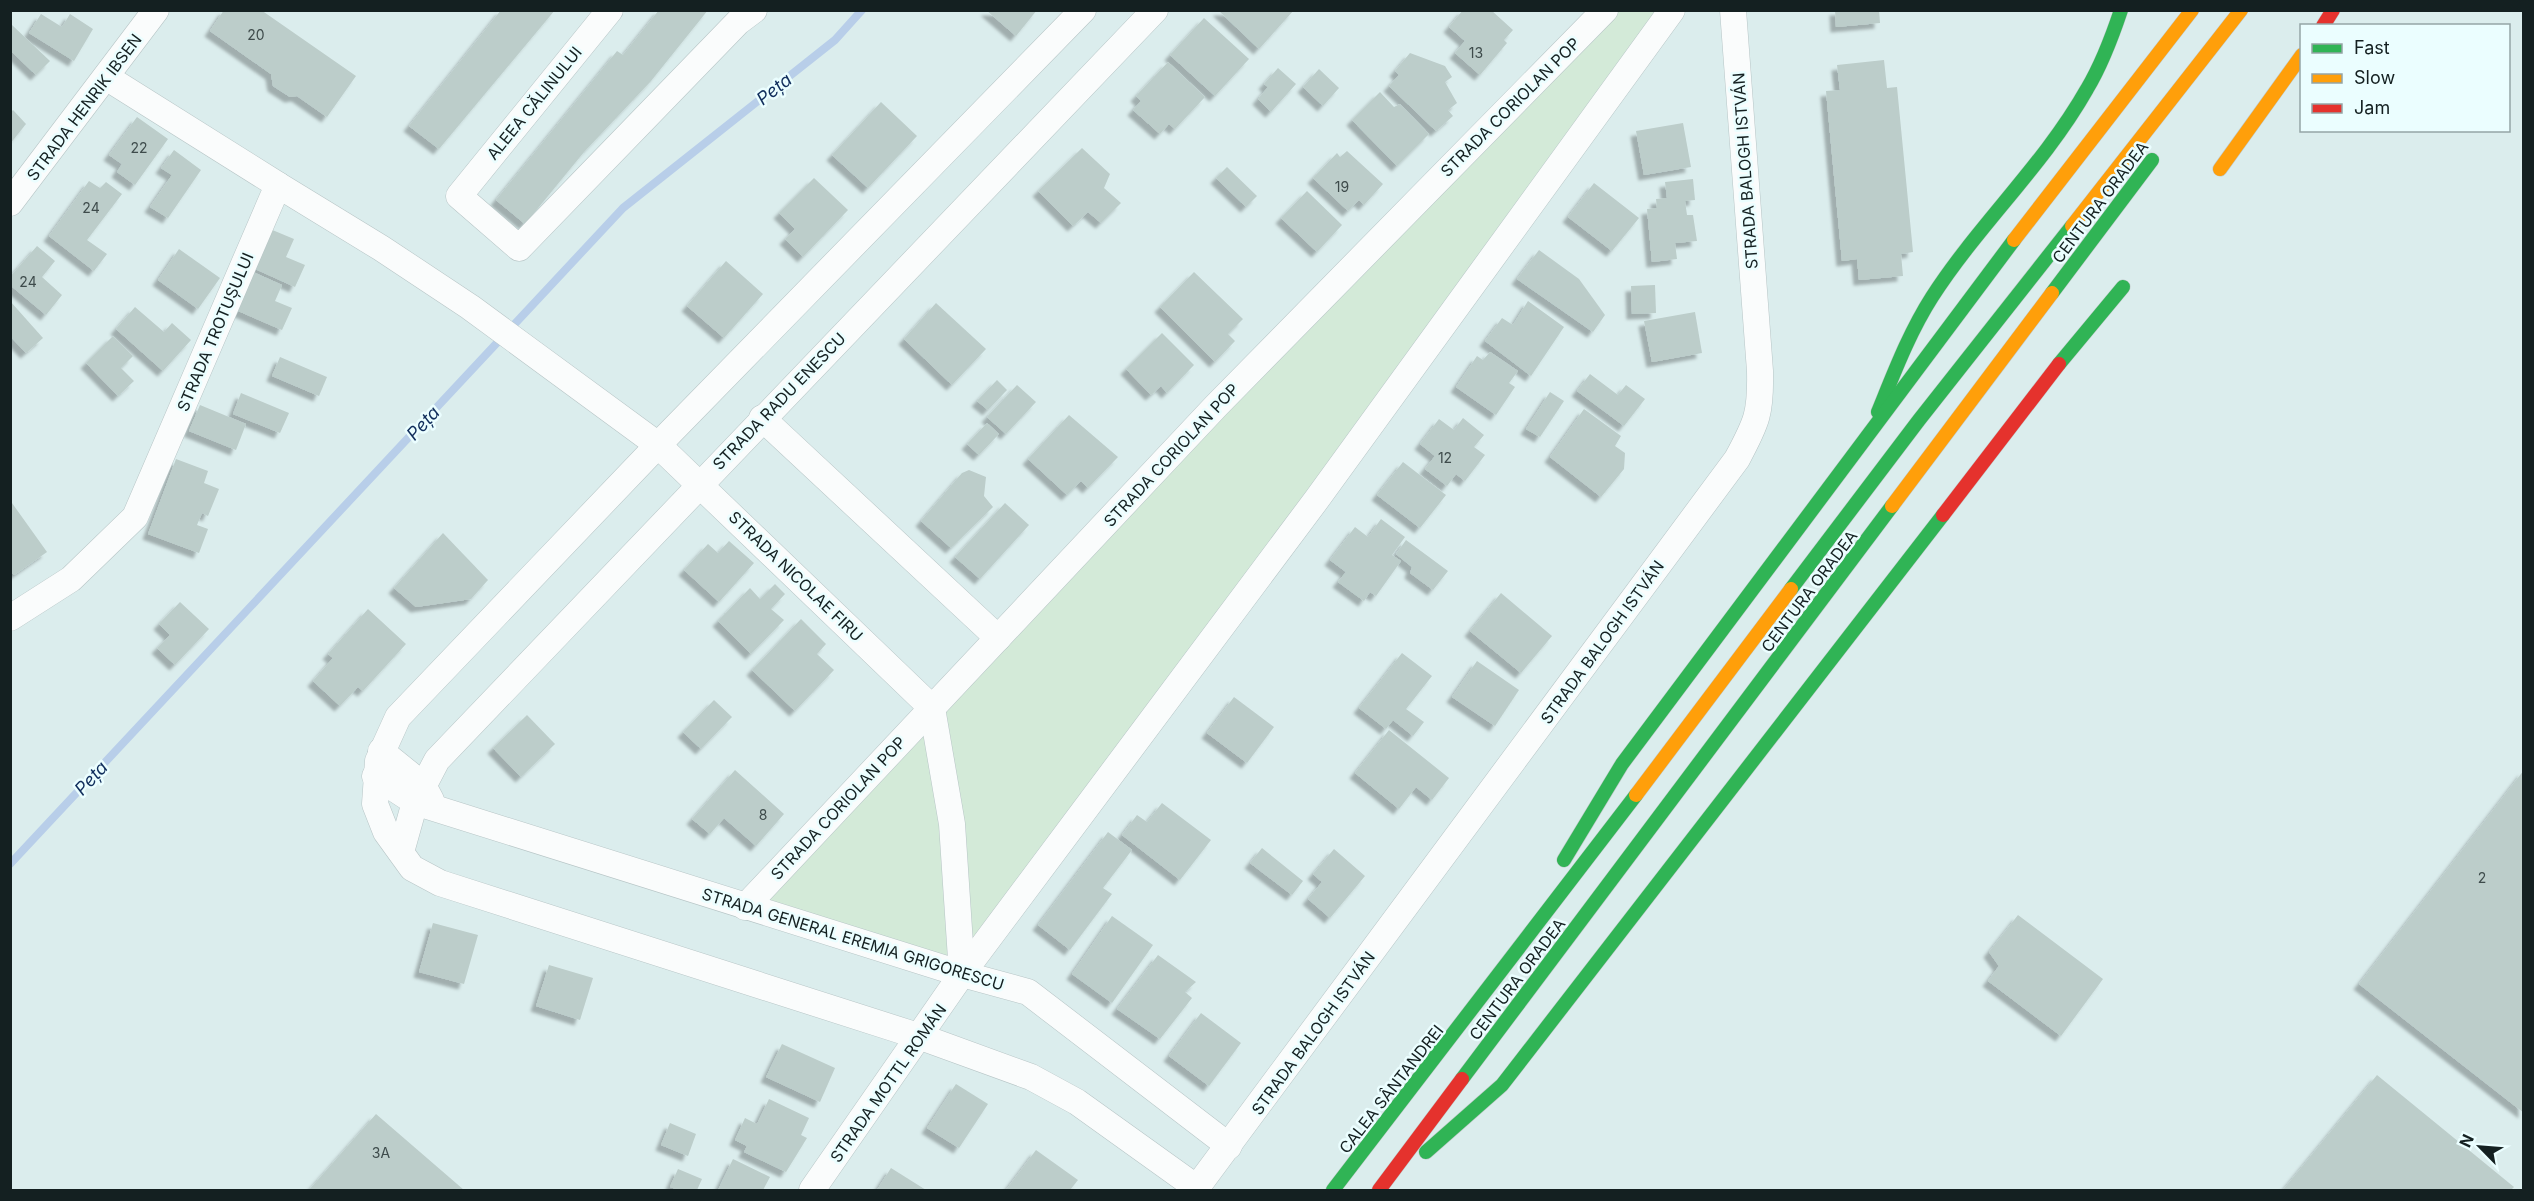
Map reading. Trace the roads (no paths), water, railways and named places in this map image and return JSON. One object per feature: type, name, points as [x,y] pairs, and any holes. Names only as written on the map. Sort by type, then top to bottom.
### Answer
[{"type":"main road","points":[[1872,427],[1898,361],[1933,296],[2083,97],[2111,43],[2121,10]]},
{"type":"main road","points":[[1475,1008],[1622,764],[1872,427],[2192,10]]},
{"type":"main road","name":"CENTURA ORADEA","points":[[1475,1008],[1919,420],[2241,10]]},
{"type":"main road","points":[[2324,24],[2334,10]]},
{"type":"main road","points":[[2220,169],[2300,56]]},
{"type":"main road","name":"CENTURA ORADEA","points":[[1380,1191],[2159,151]]},
{"type":"main road","points":[[1380,1191],[1502,1085],[2061,363],[2123,287]]},
{"type":"main road","name":"CALEA SÂNTANDREI","points":[[1333,1191],[1475,1008]]},
{"type":"street","name":"STRADA HENRIK IBSEN","points":[[10,203],[156,10]]},
{"type":"street","name":"ALEEA CĂLINULUI","points":[[610,10],[459,196],[519,248],[738,22],[754,10]]},
{"type":"street","points":[[1083,10],[658,445],[398,717],[381,752],[375,776],[375,804],[386,832],[412,868],[440,882],[921,1037],[1031,1077],[1077,1102],[1196,1189]]},
{"type":"street","name":"STRADA RADU ENESCU","points":[[401,852],[425,798],[436,760],[1155,10]]},
{"type":"street","name":"STRADA CORIOLAN POP","points":[[745,907],[1216,406],[1605,10]]},
{"type":"street","points":[[962,974],[1310,509],[1672,10]]},
{"type":"street","name":"STRADA BALOGH ISTVÁN","points":[[1196,1189],[1730,469],[1752,432],[1761,406],[1761,370],[1733,10]]},
{"type":"street","points":[[106,77],[278,185]]},
{"type":"street","name":"STRADA NICOLAE FIRU","points":[[278,185],[381,248],[470,307],[658,445],[932,708]]},
{"type":"street","name":"STRADA TROTUȘULUI","points":[[10,618],[71,579],[135,517],[278,185]]},
{"type":"street","points":[[762,418],[998,638]]},
{"type":"street","points":[[932,708],[952,825],[962,974]]},
{"type":"street","name":"STRADA GENERAL EREMIA GRIGORESCU","points":[[381,752],[425,798]]},
{"type":"street","name":"STRADA GENERAL EREMIA GRIGORESCU","points":[[375,776],[425,798],[745,907],[1028,992],[1230,1146]]},
{"type":"street","name":"STRADA MOTTL ROMÁN","points":[[812,1191],[921,1037],[962,974]]},
{"type":"waterway","name":"Peța","points":[[10,864],[623,208],[835,40],[862,10]]}]
